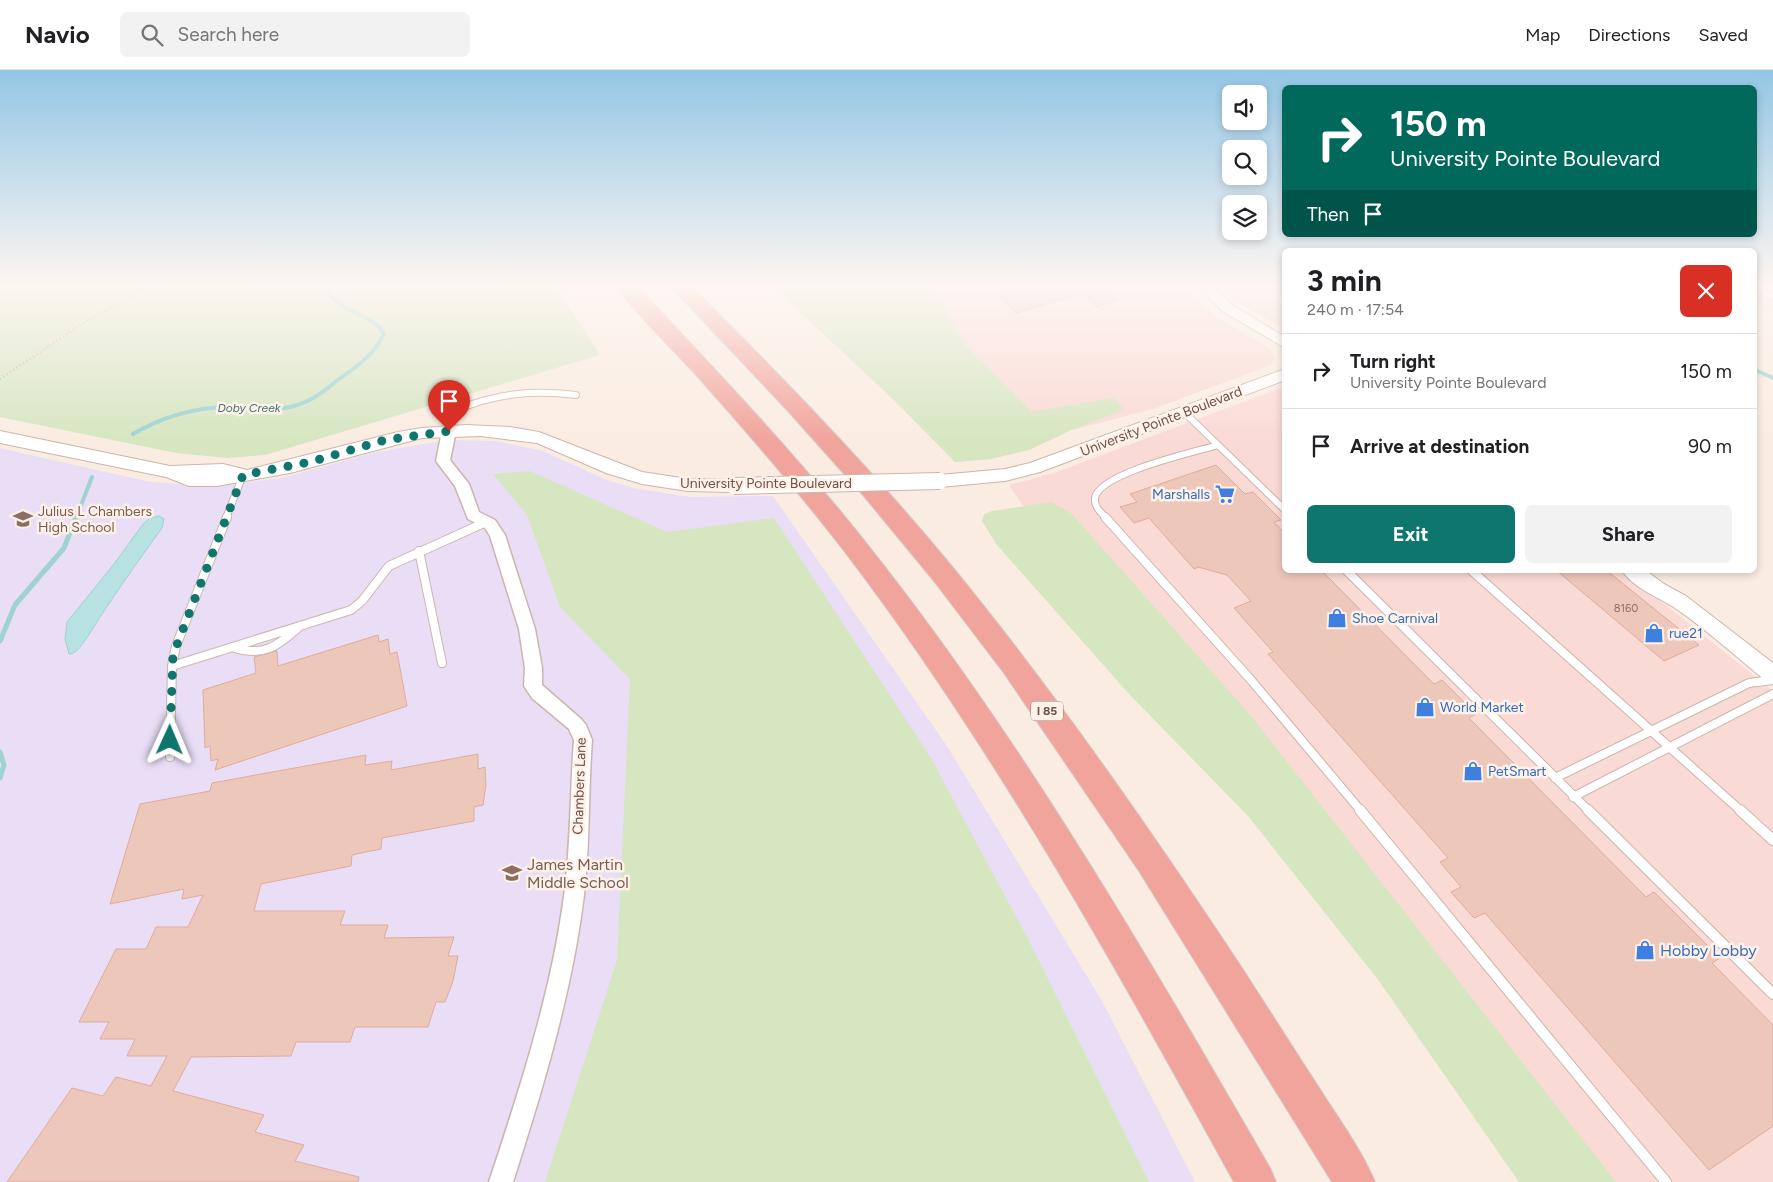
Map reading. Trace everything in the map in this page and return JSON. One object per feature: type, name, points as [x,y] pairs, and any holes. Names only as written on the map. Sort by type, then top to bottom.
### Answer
[{"type":"highway","points":[[674,338],[807,486],[931,650],[1009,765],[1078,874],[1154,1000],[1256,1182]]},
{"type":"highway","name":"I 85","points":[[731,338],[794,401],[838,450],[977,617],[1138,841],[1219,965],[1355,1182]]},
{"type":"street","name":"University Pointe Boulevard","points":[[0,437],[170,472],[223,470],[243,475],[310,462],[394,438],[449,431],[489,431],[526,435],[566,447],[610,468],[644,479],[682,484],[734,486],[940,481],[1005,475],[1034,468],[1282,375]]},
{"type":"street","name":"Chambers Lane","points":[[449,431],[443,454],[444,465],[462,484],[472,514],[494,528],[497,535],[532,649],[535,670],[533,686],[538,693],[580,730],[584,740],[576,870],[567,936],[546,1032],[501,1182]]},
{"type":"street","points":[[1636,573],[1657,589],[1679,601],[1773,674]]},
{"type":"street","points":[[1653,573],[1679,601]]},
{"type":"lane","points":[[449,431],[457,410],[498,397],[535,391],[576,395]]},
{"type":"lane","points":[[1184,412],[1282,507]]},
{"type":"lane","points":[[1218,445],[1114,480],[1098,492],[1095,498],[1097,508],[1258,687],[1426,888],[1666,1182]]},
{"type":"lane","points":[[170,757],[172,666],[176,646],[243,475]]},
{"type":"lane","points":[[172,666],[357,608],[383,571],[419,551],[486,522]]},
{"type":"lane","points":[[419,551],[442,663]]},
{"type":"lane","points":[[1349,573],[1773,994]]},
{"type":"lane","points":[[1474,573],[1773,840]]},
{"type":"lane","points":[[232,647],[248,653],[276,647],[300,625]]},
{"type":"lane","points":[[1555,778],[1749,683],[1773,680]]},
{"type":"lane","points":[[1573,797],[1773,694]]},
{"type":"path","points":[[0,379],[63,338]]},
{"type":"shaded area","points":[[828,338],[1252,338],[1269,348],[1275,357],[1272,364],[1266,367],[1150,410],[1071,430],[1029,450],[990,459],[955,462],[894,400]]},
{"type":"shaded area","points":[[1282,387],[1282,573],[1626,573],[1773,691],[1773,1182],[1545,1182],[1047,541],[1009,485],[1054,473]]},
{"type":"shaded area","name":"James Martin Middle School","points":[[448,440],[496,441],[543,451],[602,478],[633,488],[690,497],[773,496],[947,746],[1102,1001],[1195,1182],[0,1182],[0,448],[150,482],[213,486],[282,478],[376,452]]},
{"type":"green space","points":[[0,338],[589,338],[600,355],[265,455],[227,458],[176,453],[0,417]]},
{"type":"green space","points":[[828,338],[962,338],[967,347],[1032,412],[1114,398],[1124,410],[1071,430],[1029,450],[990,459],[955,462],[894,400]]},
{"type":"green space","points":[[530,471],[667,532],[774,518],[931,758],[1027,937],[1149,1182],[545,1182],[617,960],[630,679],[560,607],[527,515],[493,474]]},
{"type":"green space","points":[[1052,502],[1072,514],[1252,717],[1616,1182],[1519,1182],[1379,981],[1248,816],[1130,695],[997,545],[982,521],[984,514],[992,511]]},
{"type":"water","points":[[159,516],[164,519],[162,528],[82,645],[75,652],[69,654],[65,639],[67,622],[114,564],[143,524],[150,518]]},
{"type":"building","points":[[1216,465],[1245,494],[1253,492],[1281,520],[1274,522],[1282,531],[1282,573],[1324,573],[1434,684],[1442,680],[1476,714],[1469,718],[1646,897],[1654,892],[1720,958],[1712,963],[1773,1025],[1773,1126],[1709,1170],[1485,913],[1474,918],[1451,892],[1461,887],[1440,862],[1448,858],[1268,654],[1273,652],[1234,608],[1251,601],[1227,575],[1198,567],[1194,569],[1149,518],[1134,523],[1120,507],[1137,502],[1130,494]]},
{"type":"building","points":[[1560,573],[1610,573],[1699,645],[1664,661]]},
{"type":"building","points":[[378,635],[379,642],[388,639],[390,654],[397,652],[407,706],[215,770],[218,759],[211,761],[210,746],[205,748],[203,690],[256,673],[254,657],[277,651],[278,666]]},
{"type":"building","points":[[478,754],[478,769],[485,767],[486,785],[483,805],[474,807],[474,821],[382,838],[381,849],[352,855],[351,866],[261,884],[254,911],[345,911],[340,925],[388,925],[384,938],[454,937],[448,956],[458,956],[453,981],[445,1002],[436,1002],[428,1027],[355,1027],[350,1042],[296,1042],[291,1056],[191,1057],[173,1091],[264,1115],[255,1132],[304,1145],[295,1161],[359,1177],[358,1182],[7,1182],[72,1088],[103,1096],[116,1077],[151,1086],[167,1056],[127,1056],[135,1039],[100,1039],[109,1022],[79,1022],[116,949],[146,949],[156,927],[188,927],[203,895],[182,899],[184,889],[110,904],[140,804],[210,791],[212,783],[366,755],[365,765],[392,761],[391,770]]},
{"type":"waterway","name":"Doby Creek","points":[[133,434],[156,422],[206,408],[240,407],[264,409],[289,407],[303,403],[315,397],[354,368],[371,353],[382,338]]},
{"type":"waterway","points":[[1757,371],[1773,378]]},
{"type":"waterway","name":"Doby Creek","points":[[76,518],[92,477]]},
{"type":"waterway","name":"Doby Creek","points":[[0,641],[15,605],[64,548],[76,517]]},
{"type":"waterway","name":"Doby Creek","points":[[0,752],[4,765],[0,778]]},
{"type":"place","name":"Marshalls","points":[[1225,494]]},
{"type":"place","name":"Julius L Chambers High School","points":[[23,519]]},
{"type":"place","name":"Shoe Carnival","points":[[1337,618]]},
{"type":"place","name":"rue21","points":[[1654,633]]},
{"type":"place","name":"World Market","points":[[1425,707]]},
{"type":"place","name":"PetSmart","points":[[1473,771]]},
{"type":"place","name":"James Martin Middle School","points":[[512,873]]},
{"type":"place","name":"Hobby Lobby","points":[[1645,950]]},
{"type":"route","points":[[170,740],[173,655],[243,475],[287,468],[385,440],[420,433],[449,431]]}]
